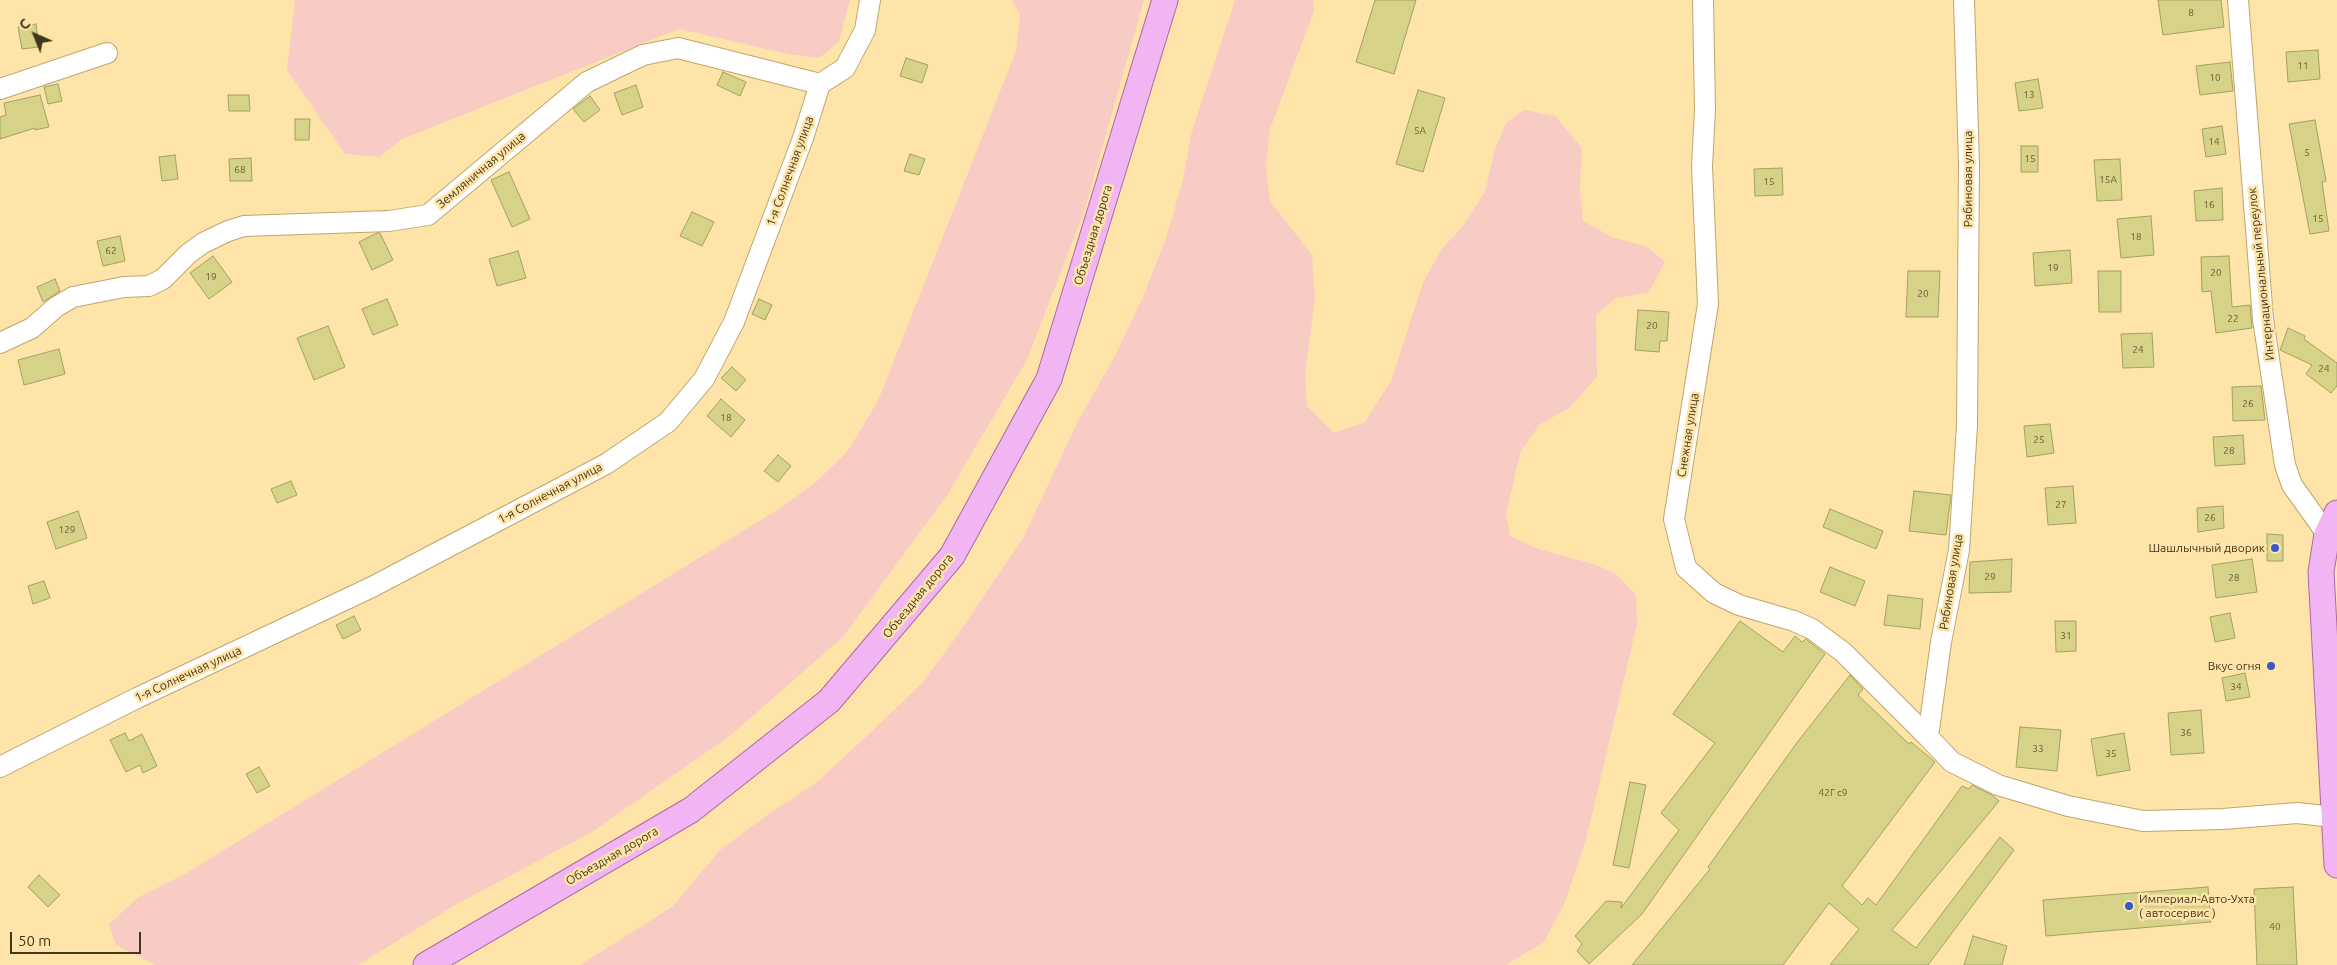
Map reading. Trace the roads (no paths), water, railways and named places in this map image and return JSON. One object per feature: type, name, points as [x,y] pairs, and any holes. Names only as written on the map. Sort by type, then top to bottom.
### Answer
[{"type":"main road","name":"Объездная дорога","points":[[426,965],[691,810],[830,701],[952,556],[1049,379],[1165,0]]},
{"type":"main road","points":[[2332,523],[2322,572],[2337,864]]},
{"type":"street","points":[[820,84],[845,68],[865,30],[870,0]]},
{"type":"street","name":"Снежная улица","points":[[1703,0],[1705,110],[1702,166],[1708,304],[1674,519],[1686,568],[1714,592],[1731,601],[1794,621],[1812,629],[1843,652],[1928,736]]},
{"type":"street","name":"Рябиновая улица","points":[[1928,736],[1941,642],[1959,550],[1967,426],[1969,164],[1964,0]]},
{"type":"street","name":"Интернациональный переулок","points":[[2238,0],[2262,319],[2285,465],[2292,485],[2332,523]]},
{"type":"street","name":"Земляничная улица","points":[[0,343],[32,328],[56,307],[73,297],[124,287],[148,286],[163,279],[188,254],[203,243],[228,230],[244,226],[390,221],[428,215],[587,82],[643,55],[678,48],[820,84]]},
{"type":"street","points":[[0,89],[107,53]]},
{"type":"street","name":"1-я Солнечная улица","points":[[0,767],[137,698],[380,582],[606,464],[668,422],[704,379],[734,322],[803,138],[820,84]]},
{"type":"street","points":[[1928,736],[1952,762],[1998,785],[2078,808],[2143,821],[2297,813],[2334,817]]},
{"type":"place","name":"Шашлычный дворик","points":[[2275,548]]},
{"type":"place","name":"Вкус огня","points":[[2271,666]]},
{"type":"place","name":"Империал-Авто-Ухта ( автосервис )","points":[[2129,906]]}]
